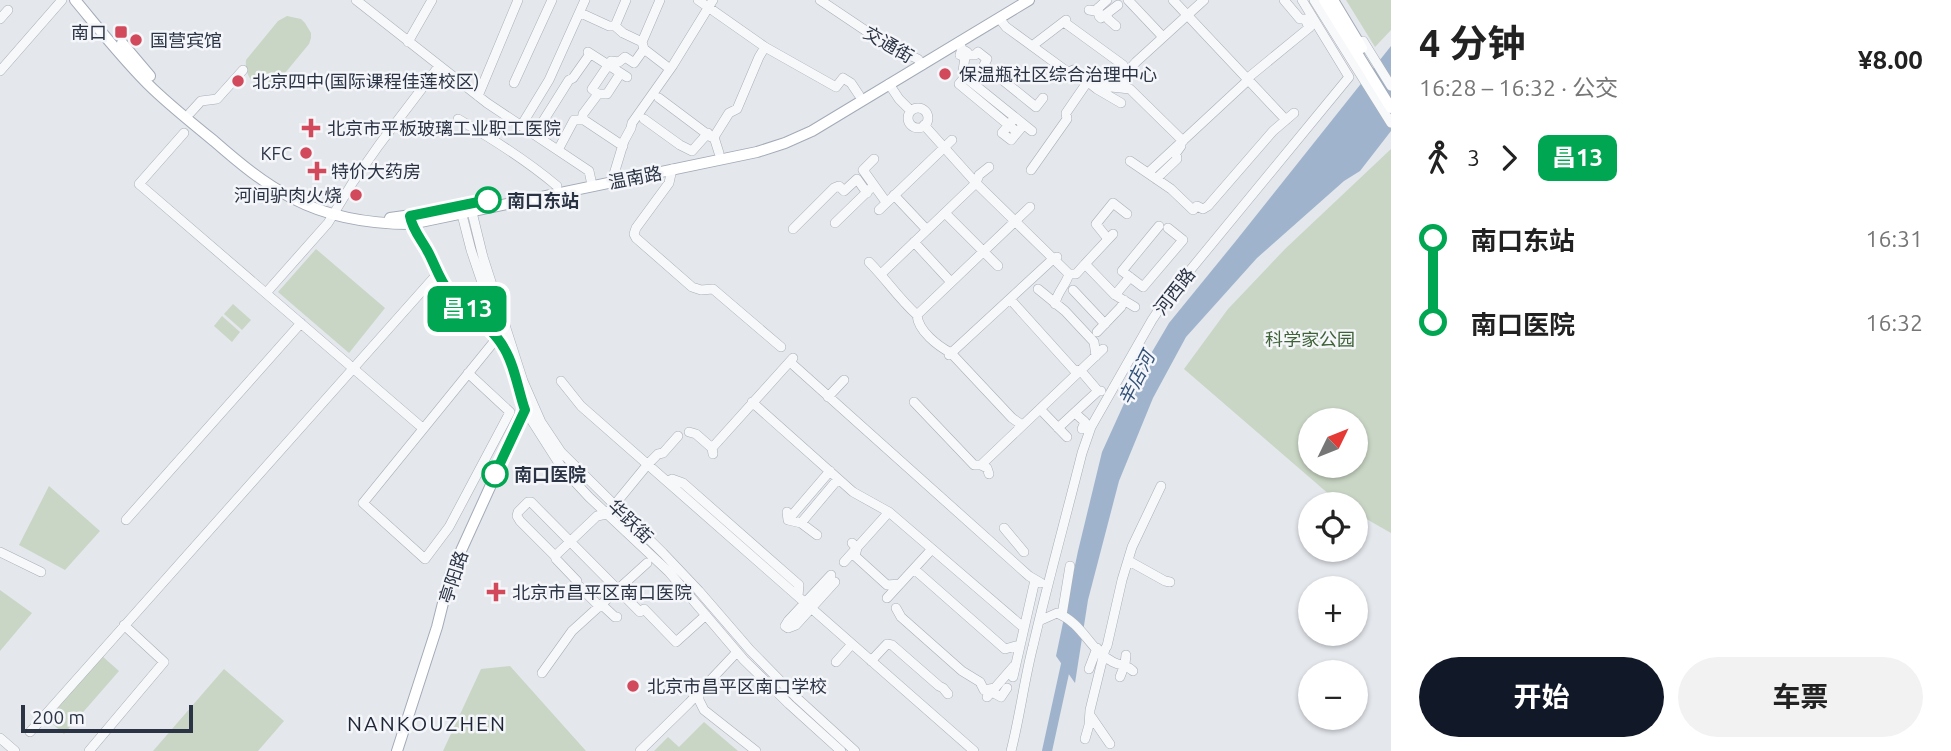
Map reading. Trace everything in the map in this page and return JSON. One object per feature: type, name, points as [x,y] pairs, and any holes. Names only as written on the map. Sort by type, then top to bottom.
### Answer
[{"type":"main road","name":"温南路","points":[[466,209],[557,186],[672,169],[785,144],[812,131],[889,84],[1017,0]]},
{"type":"main road","name":"温南路","points":[[83,2],[153,89],[265,181],[293,198],[336,211],[411,220],[592,182],[614,174],[755,146],[783,137],[920,62],[963,51],[999,18],[1029,0]]},
{"type":"main road","points":[[1324,0],[1391,95]]},
{"type":"main road","points":[[1336,0],[1363,58],[1391,108]]},
{"type":"main road","name":"温南路","points":[[83,2],[152,79],[246,160],[296,193],[336,211]]},
{"type":"main road","points":[[411,220],[451,294],[500,343]]},
{"type":"main road","name":"亭阳路","points":[[397,751],[437,627],[450,575],[525,410]]},
{"type":"street","points":[[0,71],[62,0]]},
{"type":"street","points":[[356,0],[478,96],[589,171],[592,182]]},
{"type":"street","points":[[408,42],[432,0]]},
{"type":"street","points":[[478,96],[518,0]]},
{"type":"street","points":[[514,83],[552,0]]},
{"type":"street","points":[[521,125],[549,80],[585,0]]},
{"type":"street","points":[[615,26],[626,0]]},
{"type":"street","points":[[535,134],[589,53],[608,65],[623,76],[607,94],[598,94],[592,89],[608,65],[611,61],[619,62],[625,57],[634,63],[660,0]]},
{"type":"street","points":[[698,0],[710,4],[765,47],[836,87],[843,78],[851,83],[859,94]]},
{"type":"street","name":"交通街","points":[[820,0],[887,45],[920,62]]},
{"type":"street","points":[[1107,0],[1093,9],[1101,19],[1118,5]]},
{"type":"street","points":[[1128,0],[1163,37]]},
{"type":"street","points":[[1172,0],[1186,16],[1221,45],[1247,79],[1286,120]]},
{"type":"street","points":[[1125,88],[1127,72],[1155,51],[1163,37],[1177,31],[1186,16],[1204,0]]},
{"type":"street","points":[[1152,176],[1183,141],[1247,79],[1309,27],[1305,19],[1300,19],[1284,0]]},
{"type":"street","name":"河西路","points":[[1012,751],[1039,621],[1091,427],[1164,302],[1349,77],[1302,0]]},
{"type":"street","points":[[1314,0],[1363,58],[1391,86]]},
{"type":"street","points":[[614,174],[632,123],[670,69],[710,4]]},
{"type":"street","points":[[0,19],[8,10]]},
{"type":"street","points":[[585,15],[615,26],[670,69]]},
{"type":"street","points":[[1107,15],[1116,26]]},
{"type":"street","points":[[999,18],[1006,27],[1069,73],[1073,71],[1121,103]]},
{"type":"street","points":[[1032,46],[1065,21],[1120,62]]},
{"type":"street","points":[[644,119],[680,149],[692,150],[737,109],[765,47]]},
{"type":"street","points":[[1032,131],[1020,128],[961,75],[963,51],[975,55],[978,52],[987,58],[984,65],[1036,107],[1044,98]]},
{"type":"street","points":[[1363,58],[1391,123]]},
{"type":"street","points":[[266,293],[328,223],[379,145],[439,66]]},
{"type":"street","points":[[190,113],[201,101],[217,99],[243,71]]},
{"type":"street","points":[[1089,82],[1135,92],[1183,141]]},
{"type":"street","points":[[1031,170],[1067,119],[1066,113],[1089,82]]},
{"type":"street","points":[[889,84],[911,111],[908,116],[911,125],[916,128],[924,125],[976,183],[1069,274],[1076,274],[1111,236],[1096,224],[1113,203],[1127,214]]},
{"type":"street","points":[[582,120],[583,114],[598,94]]},
{"type":"street","points":[[659,98],[711,135],[719,153]]},
{"type":"street","points":[[1130,161],[1171,189],[1193,210],[1197,205],[1203,209],[1273,131],[1294,113]]},
{"type":"street","points":[[458,119],[508,148],[557,186]]},
{"type":"street","points":[[558,150],[574,120],[582,120],[623,146]]},
{"type":"street","points":[[1012,121],[1002,133],[1011,140],[1020,128]]},
{"type":"street","points":[[184,133],[139,184],[419,425]]},
{"type":"street","points":[[878,210],[952,139]]},
{"type":"street","points":[[874,159],[863,170],[886,202]]},
{"type":"street","points":[[881,274],[976,183],[989,167]]},
{"type":"street","points":[[672,169],[669,183],[636,228],[636,238],[692,287],[701,290],[713,289],[781,346]]},
{"type":"street","points":[[793,229],[832,185],[845,191],[857,179],[866,193]]},
{"type":"street","points":[[835,223],[874,186]]},
{"type":"street","points":[[894,195],[927,230]]},
{"type":"street","points":[[916,316],[1030,207]]},
{"type":"street","name":"华跃街","points":[[466,209],[471,250],[500,343],[525,410],[562,468],[669,572],[737,652],[841,751]]},
{"type":"street","name":"华跃街","points":[[466,209],[523,381],[541,422],[561,452],[663,552],[750,650],[798,699],[855,751]]},
{"type":"street","points":[[945,213],[998,266]]},
{"type":"street","points":[[1163,227],[1182,240],[1143,287],[1130,277],[1122,271],[1163,227]]},
{"type":"street","points":[[914,242],[951,282]]},
{"type":"street","points":[[950,355],[1055,258]]},
{"type":"street","points":[[869,262],[916,316],[918,324],[1022,425]]},
{"type":"street","points":[[1085,264],[1120,297],[1135,307]]},
{"type":"street","points":[[30,732],[438,273]]},
{"type":"street","points":[[1055,304],[1056,296],[1069,274]]},
{"type":"street","points":[[1097,332],[1121,307],[1120,297],[1130,277]]},
{"type":"street","points":[[981,465],[1100,352],[1065,312],[1038,289]]},
{"type":"street","points":[[1073,290],[1105,324]]},
{"type":"street","points":[[1010,299],[1074,370],[1081,371],[1100,391],[1058,428]]},
{"type":"street","points":[[126,520],[301,323]]},
{"type":"street","points":[[468,373],[510,412],[450,527],[425,559],[363,503],[468,373],[500,343]]},
{"type":"street","points":[[689,432],[696,434],[712,451],[791,360],[828,397],[1038,581],[1023,627],[1013,677]]},
{"type":"street","points":[[828,397],[844,380]]},
{"type":"street","points":[[561,381],[581,406],[974,751]]},
{"type":"street","points":[[914,401],[974,465],[987,468],[989,474]]},
{"type":"street","points":[[752,402],[853,492],[889,512],[1023,627]]},
{"type":"street","points":[[1040,409],[1067,437]]},
{"type":"street","points":[[1075,413],[1085,422],[1082,429]]},
{"type":"street","points":[[555,556],[597,516],[607,514],[648,464],[658,454],[663,453],[678,436]]},
{"type":"street","points":[[817,534],[787,516],[830,471]]},
{"type":"street","points":[[801,523],[838,479]]},
{"type":"street","points":[[1089,669],[1100,651],[1107,646],[1132,547],[1161,486]]},
{"type":"street","points":[[617,617],[601,606],[520,521],[517,512],[528,502],[531,502],[617,590],[676,642],[706,615]]},
{"type":"street","points":[[844,562],[855,545],[889,512]]},
{"type":"street","points":[[1004,528],[1024,552]]},
{"type":"street","points":[[855,545],[855,556],[887,585],[900,584]]},
{"type":"street","points":[[887,598],[932,549]]},
{"type":"street","points":[[0,552],[41,572]]},
{"type":"street","points":[[1129,561],[1170,582]]},
{"type":"street","points":[[542,673],[572,631],[647,563]]},
{"type":"street","points":[[1062,615],[1070,566]]},
{"type":"street","points":[[914,569],[1005,649],[1019,645]]},
{"type":"street","points":[[805,602],[833,578]]},
{"type":"street","points":[[897,608],[901,617],[962,671],[980,682],[984,690],[1002,697],[1007,688]]},
{"type":"street","points":[[1039,621],[1057,613],[1070,618],[1113,662],[1125,660]]},
{"type":"street","points":[[89,751],[163,662],[124,625]]},
{"type":"street","points":[[836,662],[852,644]]},
{"type":"street","points":[[871,660],[887,644],[892,645],[948,694]]},
{"type":"street","points":[[1085,739],[1090,726],[1100,651]]},
{"type":"street","points":[[640,751],[737,652]]},
{"type":"street","points":[[1125,660],[1133,671]]},
{"type":"street","points":[[1120,677],[1125,660]]},
{"type":"street","points":[[991,692],[1015,664]]},
{"type":"street","points":[[699,693],[699,701],[704,710],[756,751]]},
{"type":"street","points":[[1090,715],[1110,744]]},
{"type":"street","points":[[0,738],[15,751]]},
{"type":"green space","points":[[1346,0],[1391,0],[1391,30],[1375,47]]},
{"type":"green space","points":[[287,16],[301,19],[305,23],[311,33],[309,44],[276,84],[258,85],[247,73],[246,60],[278,21]]},
{"type":"green space","name":"科学家公园","points":[[1391,149],[1391,533],[1368,520],[1368,492],[1326,492],[1310,478],[1368,478],[1368,408],[1298,408],[1298,467],[1184,369],[1228,309],[1285,249]]},
{"type":"green space","points":[[316,249],[385,308],[349,353],[278,292]]},
{"type":"green space","points":[[233,304],[251,320],[242,330],[224,314]]},
{"type":"green space","points":[[222,316],[240,332],[232,342],[214,326]]},
{"type":"green space","points":[[49,486],[100,531],[65,570],[19,545]]},
{"type":"green space","points":[[0,590],[32,613],[0,651]]},
{"type":"green space","points":[[102,656],[119,671],[64,734],[47,719]]},
{"type":"green space","points":[[510,666],[586,751],[443,751],[481,669]]},
{"type":"green space","points":[[224,669],[284,721],[258,751],[153,751]]},
{"type":"green space","points":[[704,722],[738,751],[654,751],[668,737],[679,747]]},
{"type":"water","points":[[1391,46],[1391,131],[1360,171],[1344,181],[1257,258],[1186,337],[1153,398],[1119,481],[1088,600],[1075,683],[1056,656],[1102,452],[1132,386],[1169,323]]},
{"type":"waterway","name":"辛店河","points":[[1047,751],[1068,655]]},
{"type":"bus line","name":"昌13","points":[[488,200],[410,216],[411,224],[441,280],[451,294],[497,338],[510,362],[525,410],[495,474]]},
{"type":"place","name":"南口","points":[[121,32]]},
{"type":"place","name":"国营宾馆","points":[[136,40]]},
{"type":"place","name":"保温瓶社区综合治理中心","points":[[945,74]]},
{"type":"place","name":"北京四中(国际课程佳莲校区)","points":[[238,81]]},
{"type":"place","name":"北京市平板玻璃工业职工医院","points":[[311,128]]},
{"type":"place","name":"KFC","points":[[306,153]]},
{"type":"place","name":"特价大药房","points":[[317,171]]},
{"type":"place","name":"河间驴肉火烧","points":[[356,195]]},
{"type":"place","name":"南口东站","points":[[488,200]]},
{"type":"place","name":"南口医院","points":[[495,474]]},
{"type":"place","name":"北京市昌平区南口医院","points":[[496,592]]},
{"type":"place","name":"北京市昌平区南口学校","points":[[633,686]]},
{"type":"district","name":"NANKOUZHEN","points":[[427,723]]}]
